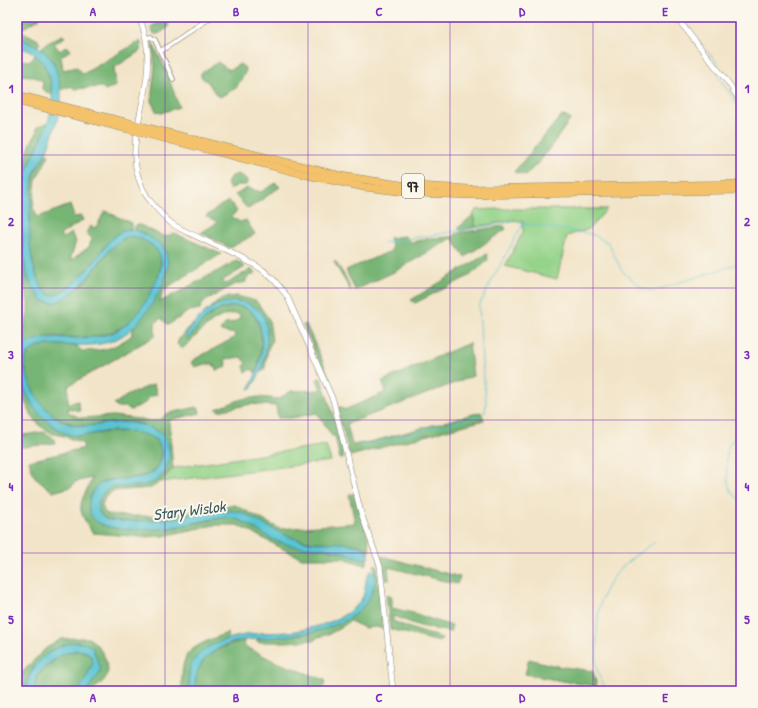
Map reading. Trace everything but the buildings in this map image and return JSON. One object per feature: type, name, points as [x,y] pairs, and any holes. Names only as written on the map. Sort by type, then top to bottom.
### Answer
[{"type":"main road","name":"97","points":[[17,95],[42,104],[339,182],[400,192],[469,195],[741,190]]},
{"type":"main road","name":"97","points":[[17,101],[42,104]]},
{"type":"main road","name":"97","points":[[144,130],[340,176],[414,186],[468,189],[741,184]]},
{"type":"street","points":[[139,17],[146,38],[148,61],[135,140],[134,158],[138,179],[153,205],[172,223],[263,270],[282,289],[292,305],[299,325],[333,400],[361,513],[380,566],[393,691]]},
{"type":"street","points":[[161,51],[211,17]]},
{"type":"street","points":[[676,17],[730,85],[741,103]]},
{"type":"street","points":[[146,38],[151,37],[156,40],[173,79]]},
{"type":"green space","points":[[30,17],[40,18],[20,30],[38,40],[40,43],[37,47],[29,42],[17,39],[17,23]]},
{"type":"green space","points":[[166,19],[169,22],[168,28],[158,34],[154,34],[151,28],[152,26]]},
{"type":"green space","points":[[62,35],[65,37],[54,44],[60,51],[67,46],[71,50],[61,56],[63,70],[77,67],[83,74],[140,41],[142,45],[140,51],[114,68],[116,86],[105,90],[102,87],[74,89],[72,86],[61,90],[54,63],[50,57],[40,49]]},
{"type":"green space","points":[[152,42],[166,70],[179,107],[161,113],[156,111],[151,101],[155,66]]},
{"type":"green space","points":[[36,54],[48,73],[52,95],[42,89],[43,81],[28,75],[17,77],[17,60],[30,61]]},
{"type":"green space","points":[[218,62],[229,70],[240,64],[246,71],[236,88],[220,97],[216,95],[208,82],[201,77],[201,73]]},
{"type":"green space","points":[[561,116],[568,117],[570,120],[542,159],[526,175],[514,172]]},
{"type":"green space","points":[[49,122],[30,163],[25,179],[23,213],[22,245],[28,277],[42,301],[56,303],[73,292],[83,284],[106,254],[120,241],[127,237],[138,237],[155,248],[160,256],[161,264],[152,292],[135,317],[122,327],[100,335],[47,337],[18,353],[32,405],[77,436],[107,432],[142,433],[151,436],[159,446],[161,452],[160,459],[157,467],[152,472],[137,477],[105,481],[93,491],[92,493],[102,525],[119,528],[174,528],[226,517],[237,519],[254,528],[330,550],[367,558],[367,564],[364,565],[343,558],[302,558],[238,525],[214,525],[163,536],[144,537],[93,533],[81,511],[82,501],[92,478],[75,482],[71,487],[53,492],[34,476],[29,461],[84,448],[82,443],[64,436],[53,434],[40,426],[34,419],[17,388],[17,341],[24,328],[28,313],[28,302],[17,261],[18,184],[32,140],[36,135],[37,127]]},
{"type":"green space","points":[[46,152],[49,155],[36,180],[33,208],[38,217],[70,205],[74,217],[81,216],[83,220],[60,235],[63,238],[71,233],[76,241],[70,261],[89,247],[92,239],[86,232],[91,226],[95,228],[105,211],[131,223],[131,229],[121,232],[111,240],[96,260],[75,282],[62,292],[51,295],[46,293],[38,280],[29,240],[30,201],[33,180],[35,172]]},
{"type":"green space","points":[[238,174],[247,180],[247,184],[237,185],[230,190],[227,184],[230,177]]},
{"type":"green space","points":[[276,183],[280,187],[248,209],[235,195],[247,188],[261,192]]},
{"type":"green space","points":[[229,201],[237,211],[231,217],[240,222],[246,220],[255,234],[230,248],[201,233],[218,222],[206,216],[216,208]]},
{"type":"green space","points":[[607,209],[589,229],[567,236],[557,279],[505,266],[523,232],[523,221],[512,220],[476,227],[473,215],[476,210]]},
{"type":"green space","points":[[473,215],[476,227],[461,231],[458,228]]},
{"type":"green space","points":[[136,225],[140,225],[165,237],[174,233],[221,254],[163,290],[160,302],[236,261],[245,267],[222,281],[226,284],[251,269],[256,273],[246,278],[246,282],[233,285],[202,303],[200,309],[189,311],[168,325],[161,318],[155,323],[155,336],[68,386],[68,403],[78,401],[80,411],[68,408],[68,412],[80,418],[114,416],[154,421],[162,419],[166,414],[197,407],[199,409],[200,413],[169,420],[173,468],[160,482],[151,488],[113,491],[105,497],[102,505],[104,511],[108,515],[158,516],[235,505],[280,529],[355,523],[349,494],[354,494],[367,532],[369,553],[366,548],[359,545],[312,542],[290,537],[275,531],[241,512],[221,511],[158,520],[131,522],[110,520],[103,517],[99,511],[98,499],[103,493],[111,487],[150,484],[169,459],[155,430],[142,424],[132,422],[84,426],[69,423],[60,419],[48,411],[37,398],[28,379],[26,361],[28,353],[40,346],[77,346],[82,351],[97,350],[113,347],[131,336],[133,329],[139,322],[168,262],[144,233],[133,229]]},
{"type":"green space","points":[[504,226],[506,229],[465,257],[452,238],[394,272],[355,290],[346,270],[391,251],[392,245],[389,238],[405,236],[411,242],[432,238],[452,237],[458,233]]},
{"type":"green space","points":[[487,254],[488,259],[485,263],[469,276],[415,303],[411,300]]},
{"type":"green space","points":[[335,261],[346,278],[351,291],[334,262]]},
{"type":"green space","points":[[237,296],[256,301],[269,319],[272,341],[268,349],[265,368],[260,372],[265,356],[266,329],[260,313],[253,306],[247,303],[210,308],[222,298]]},
{"type":"green space","points":[[238,306],[248,310],[259,324],[261,344],[256,373],[251,369],[246,372],[244,367],[246,363],[242,357],[225,359],[227,366],[217,371],[213,364],[205,364],[195,367],[191,363],[193,360],[234,338],[235,334],[220,331],[226,323],[231,323],[240,319],[239,314],[230,314],[215,320],[183,348],[177,344],[179,339],[192,324],[186,334],[190,337],[200,324],[210,315],[222,309]]},
{"type":"green space","points":[[306,324],[331,380],[328,382],[303,325]]},
{"type":"green space","points":[[469,343],[473,376],[347,424],[352,445],[374,441],[481,412],[484,420],[350,456],[337,409],[342,407],[344,410],[386,392],[382,381]]},
{"type":"green space","points":[[321,378],[335,420],[344,458],[340,459],[335,436],[332,436],[317,413],[292,418],[278,418],[276,406],[251,404],[218,411],[216,409],[242,399],[258,397],[279,399],[291,391],[321,390],[317,379]]},
{"type":"green space","points":[[154,384],[157,394],[148,398],[147,402],[131,410],[126,407],[116,407],[114,404],[128,395]]},
{"type":"green space","points":[[43,432],[52,437],[55,443],[17,448],[17,436]]},
{"type":"green space","points":[[326,445],[331,461],[160,482],[173,468]]},
{"type":"green space","points":[[381,556],[460,577],[457,584],[388,567],[389,580],[385,580]]},
{"type":"green space","points":[[374,565],[377,565],[383,629],[376,627],[365,628],[350,621],[335,631],[318,637],[315,640],[258,642],[256,639],[300,634],[315,630],[357,613],[376,577]]},
{"type":"green space","points":[[386,595],[392,597],[392,608],[413,613],[452,626],[450,632],[420,626],[393,616],[393,621],[415,630],[442,638],[439,642],[390,629]]},
{"type":"green space","points":[[227,633],[229,639],[224,640],[191,666],[189,674],[190,691],[182,691],[183,667],[187,654],[197,646]]},
{"type":"green space","points":[[88,638],[92,641],[104,655],[108,667],[106,678],[93,691],[86,691],[100,672],[92,647],[52,650],[31,671],[26,691],[17,691],[21,674],[45,649],[61,639]]},
{"type":"green space","points":[[244,640],[244,646],[276,662],[325,680],[323,691],[286,691],[277,687],[276,691],[196,691],[196,679],[202,662],[216,651]]},
{"type":"green space","points":[[79,651],[88,654],[93,662],[78,691],[35,691],[36,678],[44,669],[60,655]]},
{"type":"green space","points":[[529,659],[556,666],[593,671],[597,686],[525,674]]},
{"type":"water","points":[[17,39],[24,40],[36,46],[47,54],[55,65],[61,92],[61,104],[55,126],[46,152],[35,171],[32,185],[30,220],[31,254],[36,276],[42,287],[48,294],[53,295],[66,289],[86,270],[112,238],[121,232],[130,229],[138,231],[159,243],[165,251],[167,257],[167,271],[157,297],[136,325],[126,333],[106,343],[95,345],[40,346],[31,351],[26,359],[25,368],[31,386],[44,407],[57,418],[72,425],[82,426],[118,423],[144,425],[158,432],[167,442],[169,461],[161,477],[156,481],[144,485],[113,487],[108,489],[101,496],[99,501],[98,510],[100,514],[107,520],[147,521],[216,511],[241,512],[292,538],[311,542],[343,543],[358,546],[365,549],[369,553],[369,558],[360,558],[329,549],[284,544],[270,538],[239,520],[232,518],[212,519],[167,528],[136,530],[106,526],[99,523],[92,517],[89,509],[89,503],[95,488],[108,481],[136,478],[152,473],[158,467],[161,458],[159,444],[152,438],[135,432],[110,431],[78,436],[68,434],[57,429],[42,417],[35,409],[24,388],[17,365],[18,354],[23,347],[38,339],[77,338],[105,335],[110,334],[124,326],[141,309],[147,299],[158,277],[161,261],[158,252],[150,244],[137,237],[128,237],[115,244],[109,250],[79,287],[56,303],[42,301],[30,283],[25,265],[23,244],[22,222],[25,180],[48,122],[52,102],[52,93],[51,83],[44,65],[33,53],[17,48]]},
{"type":"water","points":[[226,302],[243,302],[256,307],[262,313],[266,325],[267,344],[263,365],[255,383],[250,389],[258,366],[262,349],[262,340],[259,324],[255,316],[249,310],[236,306],[220,309],[204,320],[187,339],[186,334],[206,311]]},
{"type":"water","points":[[371,570],[374,571],[375,579],[374,586],[368,600],[360,610],[349,618],[337,624],[309,633],[244,640],[234,642],[216,650],[202,663],[198,671],[196,691],[190,691],[190,667],[194,659],[208,647],[235,637],[257,633],[302,630],[333,621],[354,608],[360,601]]},
{"type":"water","points":[[77,642],[87,644],[92,647],[100,666],[100,673],[86,691],[78,691],[93,662],[89,654],[82,651],[74,651],[64,654],[47,665],[36,678],[35,691],[26,691],[27,682],[31,673],[43,658],[59,647]]},
{"type":"waterway","points":[[681,17],[684,21]]},
{"type":"waterway","points":[[687,25],[692,31]]},
{"type":"waterway","points":[[695,36],[704,47]]},
{"type":"waterway","points":[[706,50],[719,65]]},
{"type":"waterway","points":[[724,71],[741,95]]},
{"type":"waterway","points":[[718,77],[734,99],[741,112]]},
{"type":"waterway","points":[[382,243],[512,222],[580,232],[594,235],[608,243],[622,271],[642,288],[652,291],[741,263]]},
{"type":"waterway","points":[[362,447],[482,415],[485,412],[486,402],[479,306],[523,224]]},
{"type":"waterway","points":[[741,430],[734,438],[727,451],[728,481],[730,489],[733,494],[741,500]]},
{"type":"waterway","points":[[607,691],[599,675],[596,662],[599,608],[610,582],[618,572],[628,561],[655,542]]},
{"type":"water label","name":"Stary Wislok","points":[[189,510]]}]
